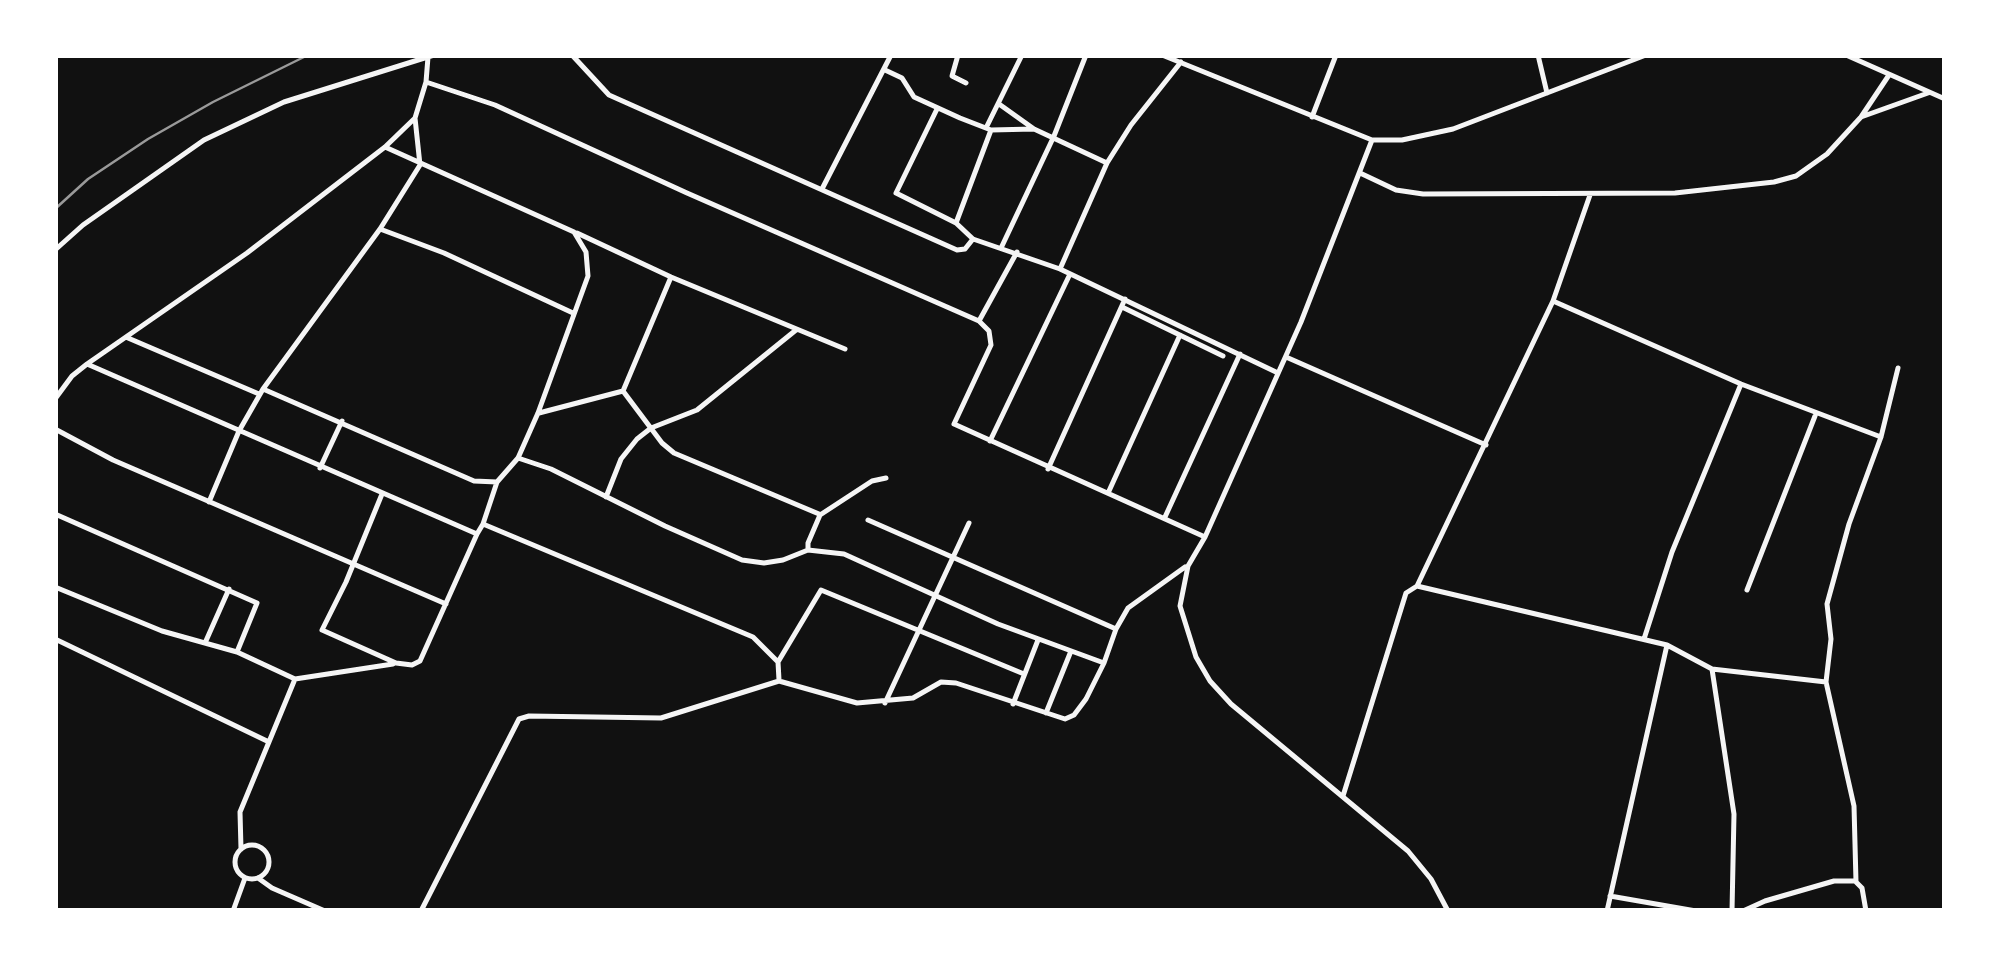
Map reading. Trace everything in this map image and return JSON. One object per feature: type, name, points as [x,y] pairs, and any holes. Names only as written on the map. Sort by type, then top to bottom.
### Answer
[{"type":"street","points":[[572,55],[608,95],[957,250],[965,249],[972,239]]},
{"type":"street","points":[[822,188],[890,55]]},
{"type":"street","points":[[958,55],[952,76],[966,84]]},
{"type":"street","points":[[956,223],[988,129],[1022,55]]},
{"type":"street","points":[[1002,246],[1054,136],[1086,55]]},
{"type":"street","points":[[1312,116],[1336,55]]},
{"type":"street","points":[[1538,55],[1547,93]]},
{"type":"street","points":[[1166,56],[1372,140],[1427,137],[1646,55]]},
{"type":"street","points":[[1846,55],[1945,99]]},
{"type":"street","points":[[55,250],[83,224],[204,140],[284,102],[431,56],[415,118],[420,165],[380,229],[261,392],[238,431],[209,502]]},
{"type":"street","points":[[1060,269],[1107,163],[1131,125],[1181,62]]},
{"type":"street","points":[[884,70],[902,78],[914,96],[988,129],[1034,129]]},
{"type":"street","points":[[1360,173],[1412,193],[1590,195],[1774,182],[1796,176],[1827,154],[1861,118],[1889,75]]},
{"type":"street","points":[[426,82],[496,105],[979,321],[989,331],[992,345],[954,424],[1206,537]]},
{"type":"street","points":[[1861,118],[1928,94]]},
{"type":"street","points":[[1000,104],[1034,129],[1107,163]]},
{"type":"street","points":[[937,108],[896,194],[956,223],[972,239],[1002,246],[1060,269],[1278,373]]},
{"type":"street","points":[[55,399],[86,364],[247,253],[385,147],[415,118]]},
{"type":"street","points":[[1372,140],[1286,356],[1206,537],[1188,566],[1180,598],[1181,616],[1196,656],[1231,704],[1420,863],[1448,911]]},
{"type":"street","points":[[385,147],[670,277],[844,349]]},
{"type":"street","points":[[1344,796],[1406,594],[1417,586],[1553,301],[1590,195]]},
{"type":"street","points":[[380,229],[572,313]]},
{"type":"street","points":[[382,494],[322,630],[396,663],[412,666],[420,661],[483,524],[497,482],[518,458],[538,413],[588,276],[586,252],[574,232]]},
{"type":"street","points":[[979,321],[1017,252]]},
{"type":"street","points":[[990,441],[1070,274]]},
{"type":"street","points":[[623,390],[670,277]]},
{"type":"street","points":[[1048,469],[1126,299]]},
{"type":"street","points":[[1553,301],[1741,384],[1881,437]]},
{"type":"street","points":[[1122,307],[1223,356]]},
{"type":"street","points":[[606,497],[621,459],[637,439],[652,428],[696,410],[798,329]]},
{"type":"street","points":[[1109,491],[1180,335]]},
{"type":"street","points":[[128,338],[342,421],[467,479],[497,482]]},
{"type":"street","points":[[1165,518],[1240,354]]},
{"type":"street","points":[[1286,356],[1486,444]]},
{"type":"street","points":[[86,364],[477,534]]},
{"type":"street","points":[[1856,882],[1854,806],[1826,682],[1831,658],[1827,604],[1881,437],[1898,368]]},
{"type":"street","points":[[1644,638],[1672,552],[1741,384]]},
{"type":"street","points":[[538,413],[623,390]]},
{"type":"street","points":[[623,390],[674,454],[820,515]]},
{"type":"street","points":[[1747,590],[1815,414]]},
{"type":"street","points":[[320,468],[342,421]]},
{"type":"street","points":[[55,428],[112,460],[446,604]]},
{"type":"street","points":[[518,458],[551,469],[742,560],[764,563],[808,550],[844,554],[1038,640],[1104,664]]},
{"type":"street","points":[[808,550],[820,515],[872,480],[886,478]]},
{"type":"street","points":[[55,514],[257,603],[238,652]]},
{"type":"street","points":[[868,520],[1116,628]]},
{"type":"street","points":[[483,524],[753,637],[778,662]]},
{"type":"street","points":[[885,702],[969,524]]},
{"type":"street","points":[[421,911],[519,719],[661,718],[779,681],[836,699],[885,702],[913,698],[945,682],[956,683],[1065,719],[1074,714],[1092,689],[1116,628],[1135,601],[1188,566]]},
{"type":"street","points":[[55,586],[162,631],[238,652],[295,680],[396,663]]},
{"type":"street","points":[[1417,586],[1644,638],[1712,669],[1826,682]]},
{"type":"street","points":[[204,643],[229,589]]},
{"type":"street","points":[[779,681],[778,662],[821,590],[1024,674]]},
{"type":"street","points":[[55,639],[270,742]]},
{"type":"street","points":[[1013,704],[1038,640]]},
{"type":"street","points":[[1607,911],[1666,645]]},
{"type":"street","points":[[1046,713],[1071,652]]},
{"type":"street","points":[[1712,669],[1734,814],[1732,911]]},
{"type":"street","points":[[245,878],[235,864],[241,849],[240,812],[295,680]]},
{"type":"street","points":[[241,849],[257,845],[268,856],[267,872],[258,878]]},
{"type":"street","points":[[245,878],[258,878],[325,911]]},
{"type":"street","points":[[234,911],[245,878]]},
{"type":"street","points":[[1743,911],[1834,881],[1856,882],[1862,888],[1866,911]]},
{"type":"street","points":[[1610,896],[1696,911]]},
{"type":"railway","points":[[55,209],[88,179],[148,139],[308,55]]}]
